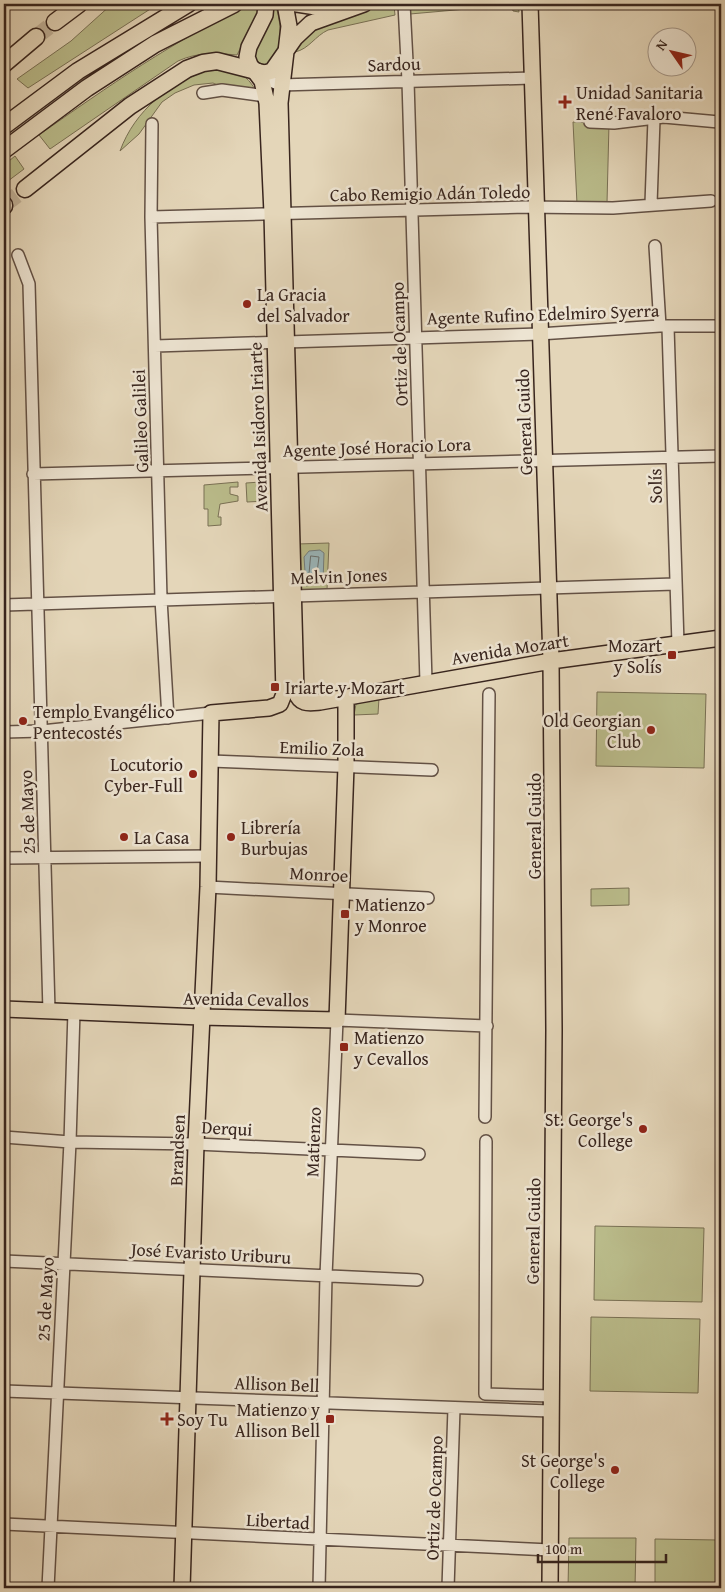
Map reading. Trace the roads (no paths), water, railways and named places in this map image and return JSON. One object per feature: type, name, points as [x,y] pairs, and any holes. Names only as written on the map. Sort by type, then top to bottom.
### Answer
[{"type":"highway","points":[[56,22],[79,4]]},
{"type":"highway","points":[[4,126],[78,71],[188,4]]},
{"type":"highway","points":[[4,150],[87,88],[154,44],[234,4]]},
{"type":"highway","points":[[4,64],[36,37]]},
{"type":"highway","points":[[25,189],[130,106],[187,68],[202,63],[218,62],[257,74]]},
{"type":"main road","name":"Avenida Isidoro Iriarte","points":[[266,4],[263,20],[248,52],[248,61],[271,101],[278,213],[288,595],[296,692],[299,699],[306,703]]},
{"type":"main road","name":"Avenida Isidoro Iriarte","points":[[271,101],[280,85],[289,26],[285,4]]},
{"type":"main road","points":[[296,4],[316,7],[331,4]]},
{"type":"main road","points":[[257,74],[269,72],[276,68],[295,38],[311,23],[364,4]]},
{"type":"main road","name":"General Guido","points":[[530,4],[539,334],[551,661],[554,1030],[550,1588]]},
{"type":"main road","name":"Avenida Isidoro Iriarte","points":[[211,713],[276,706],[282,701],[284,694],[288,595]]},
{"type":"main road","name":"Avenida Mozart","points":[[306,703],[346,698],[426,682],[551,661],[721,638]]},
{"type":"main road","name":"Matienzo","points":[[337,1020],[346,766],[346,698]]},
{"type":"main road","name":"Brandsen","points":[[182,1588],[191,1269],[208,887],[211,713]]},
{"type":"main road","name":"Avenida Cevallos","points":[[4,1009],[337,1020]]},
{"type":"street","name":"Ortiz de Ocampo","points":[[404,4],[408,81],[426,682]]},
{"type":"street","name":"Sardou","points":[[257,74],[280,85],[532,78]]},
{"type":"street","points":[[203,93],[222,90],[271,101]]},
{"type":"street","points":[[590,122],[614,123],[673,117],[719,122]]},
{"type":"street","points":[[651,204],[654,119]]},
{"type":"street","name":"Galileo Galilei","points":[[152,124],[151,217],[161,599],[168,718]]},
{"type":"street","name":"Cabo Remigio Adán Toledo","points":[[151,217],[412,210],[613,208],[711,201]]},
{"type":"street","name":"Solís","points":[[654,246],[664,327],[672,457],[678,644]]},
{"type":"street","name":"25 de Mayo","points":[[18,255],[28,284],[49,1011]]},
{"type":"street","name":"Agente Rufino Edelmiro Syerra","points":[[155,346],[416,336],[539,334],[664,327],[721,326]]},
{"type":"street","name":"Agente José Horacio Lora","points":[[33,474],[545,459],[721,456]]},
{"type":"street","name":"Melvin Jones","points":[[4,606],[161,599],[675,584]]},
{"type":"street","points":[[486,1117],[489,694]]},
{"type":"street","points":[[4,732],[42,731],[211,713]]},
{"type":"street","name":"Emilio Zola","points":[[211,761],[432,770]]},
{"type":"street","points":[[4,858],[46,856],[208,856]]},
{"type":"street","name":"Monroe","points":[[208,887],[428,898]]},
{"type":"street","name":"25 de Mayo","points":[[48,1588],[70,1142],[74,1012]]},
{"type":"street","name":"Avenida Cevallos","points":[[337,1020],[487,1026]]},
{"type":"street","name":"Matienzo","points":[[319,1588],[326,1276],[337,1020]]},
{"type":"street","name":"Derqui","points":[[4,1137],[70,1142],[196,1144],[419,1154]]},
{"type":"street","points":[[486,1141],[485,1394],[550,1396]]},
{"type":"street","name":"José Evaristo Uriburu","points":[[4,1261],[417,1280]]},
{"type":"street","name":"Allison Bell","points":[[4,1391],[550,1411]]},
{"type":"street","name":"Ortiz de Ocampo","points":[[448,1588],[454,1408]]},
{"type":"street","name":"Libertad","points":[[4,1524],[450,1547],[550,1550]]},
{"type":"water","points":[[320,550],[324,553],[323,582],[306,586],[304,557],[309,551]]},
{"type":"tunnel","points":[[36,37],[55,22]]},
{"type":"tunnel","points":[[4,205],[25,189]]},
{"type":"place","name":"Unidad Sanitaria René Favaloro","points":[[565,102]]},
{"type":"place","name":"La Gracia del Salvador","points":[[247,304]]},
{"type":"place","name":"Mozart y Solís","points":[[672,655]]},
{"type":"place","name":"Iriarte y Mozart","points":[[275,687]]},
{"type":"place","name":"Templo Evangélico Pentecostés","points":[[23,721]]},
{"type":"place","name":"Old Georgian Club","points":[[651,730]]},
{"type":"place","name":"Locutorio Cyber-Full","points":[[193,774]]},
{"type":"place","name":"La Casa","points":[[124,837]]},
{"type":"place","name":"Librería Burbujas","points":[[231,837]]},
{"type":"place","name":"Matienzo y Monroe","points":[[345,914]]},
{"type":"place","name":"Matienzo y Cevallos","points":[[344,1047]]},
{"type":"place","name":"St. George's College","points":[[643,1129]]},
{"type":"place","name":"Soy Tu","points":[[167,1419]]},
{"type":"place","name":"Matienzo y Allison Bell","points":[[330,1419]]},
{"type":"place","name":"St George's College","points":[[615,1470]]}]
